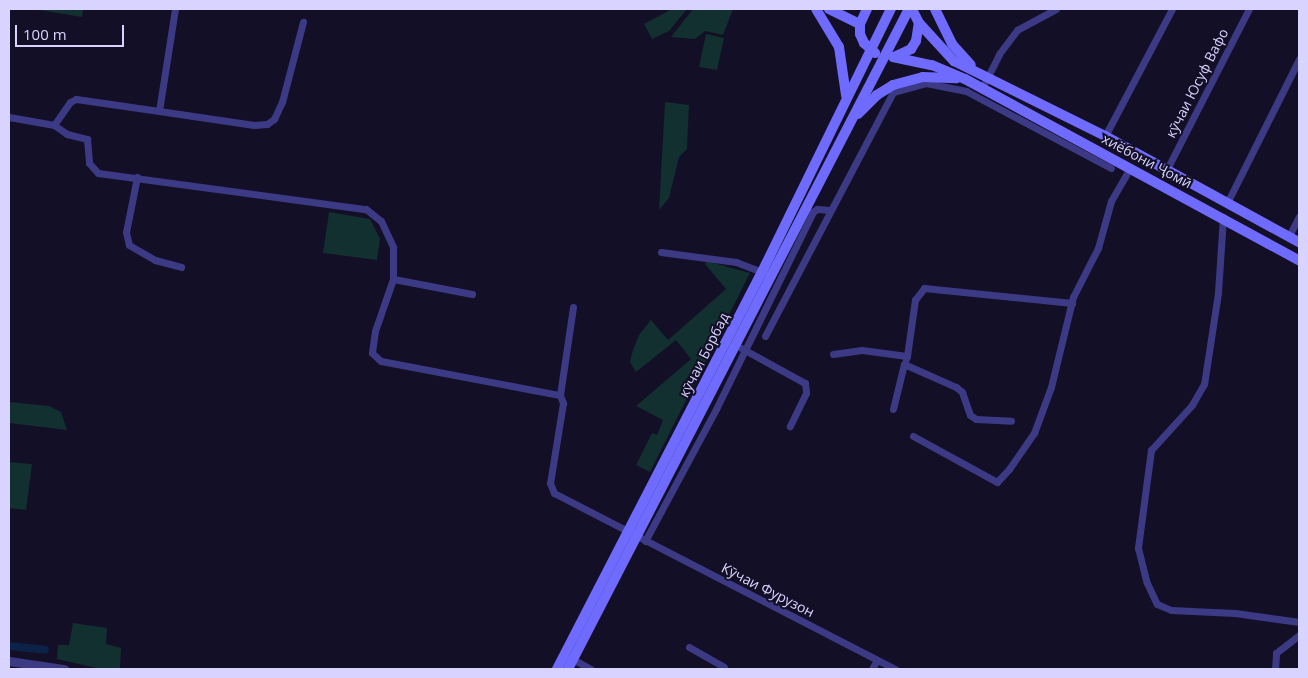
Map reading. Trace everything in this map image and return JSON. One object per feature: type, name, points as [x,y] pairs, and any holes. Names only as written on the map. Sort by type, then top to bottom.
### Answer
[{"type":"main road","points":[[816,9],[839,47],[846,97]]},
{"type":"main road","points":[[829,9],[860,24]]},
{"type":"main road","points":[[867,9],[860,24],[860,34],[870,50],[888,57],[911,49],[919,32],[919,23]]},
{"type":"main road","name":"кӯчаи Борбад","points":[[637,536],[846,97],[891,9]]},
{"type":"main road","name":"кӯчаи Борбад","points":[[911,9],[919,23]]},
{"type":"main road","name":"кӯчаи Борбад","points":[[557,669],[569,657],[739,348],[851,122],[888,57],[911,9]]},
{"type":"main road","points":[[935,9],[952,44],[984,74]]},
{"type":"main road","name":"хиёбони Ҷомӣ","points":[[919,23],[954,61],[984,74],[1105,136],[1228,201],[1299,242]]},
{"type":"main road","name":"хиёбони Ҷомӣ","points":[[888,57],[932,65],[965,79],[982,88],[1022,116],[1130,168],[1298,256]]},
{"type":"main road","points":[[851,122],[887,92],[923,80],[965,79]]},
{"type":"main road","name":"кӯчаи Борбад","points":[[568,669],[569,657]]},
{"type":"street","points":[[159,111],[176,9]]},
{"type":"street","points":[[982,88],[984,74],[1017,30],[1056,9]]},
{"type":"street","points":[[1105,136],[1172,9]]},
{"type":"street","name":"кӯчаи Юсуф Вафо","points":[[1167,169],[1249,9]]},
{"type":"street","points":[[54,125],[70,102],[76,99],[254,125],[267,124],[278,113],[303,22]]},
{"type":"street","points":[[1228,201],[1299,59]]},
{"type":"street","points":[[923,80],[966,91],[1022,116],[1111,168]]},
{"type":"street","points":[[765,336],[822,231],[830,210],[887,92]]},
{"type":"street","points":[[9,117],[54,125],[66,134],[87,139],[89,163],[95,171],[366,209],[381,221],[393,247],[393,279],[371,348],[377,358],[560,394],[573,308]]},
{"type":"street","points":[[913,436],[997,482],[1000,479],[1034,432],[1051,388],[1072,303],[1098,248],[1111,201],[1130,168]]},
{"type":"street","points":[[137,177],[126,232],[129,245],[154,260],[181,267]]},
{"type":"street","points":[[790,426],[806,393],[805,384],[739,348],[814,212],[817,209],[830,210]]},
{"type":"street","points":[[1289,236],[1299,216]]},
{"type":"street","points":[[1223,217],[1218,294],[1204,384],[1192,405],[1151,450],[1138,548],[1147,583],[1157,604],[1171,610],[1235,613],[1299,622]]},
{"type":"street","points":[[661,252],[736,262],[762,272]]},
{"type":"street","points":[[393,279],[472,294]]},
{"type":"street","points":[[893,409],[904,364],[908,356],[915,300],[924,288],[1072,303]]},
{"type":"street","points":[[833,354],[862,350],[908,356]]},
{"type":"street","points":[[904,364],[956,387],[962,392],[970,415],[976,418],[1010,421]]},
{"type":"street","name":"Кӯчаи Фурузон","points":[[560,394],[563,404],[551,490],[895,669]]},
{"type":"street","points":[[1275,669],[1276,653],[1299,635]]},
{"type":"street","points":[[689,647],[725,668]]},
{"type":"street","points":[[569,657],[591,669]]},
{"type":"street","points":[[872,669],[877,660]]},
{"type":"street","points":[[9,661],[64,669]]},
{"type":"green space","points":[[34,9],[83,9],[82,17]]},
{"type":"green space","points":[[672,9],[687,9],[669,31],[652,39],[644,24]]},
{"type":"green space","points":[[693,9],[733,9],[723,35],[705,31],[695,39],[671,37]]},
{"type":"green space","points":[[706,34],[724,38],[717,70],[699,67]]},
{"type":"green space","points":[[665,102],[689,105],[687,149],[679,157],[669,198],[659,210]]},
{"type":"green space","points":[[329,212],[370,219],[380,239],[377,260],[323,253]]},
{"type":"green space","points":[[706,261],[750,273],[650,472],[636,465],[652,433],[657,435],[663,420],[636,406],[691,359],[676,340],[636,372],[630,362],[633,350],[639,335],[651,320],[668,340],[726,289],[705,264]]},
{"type":"green space","points":[[9,402],[49,406],[61,412],[67,430],[9,423]]},
{"type":"green space","points":[[9,462],[32,464],[26,510],[9,508]]},
{"type":"green space","points":[[73,623],[107,628],[106,644],[121,648],[120,669],[101,669],[57,659],[58,645],[69,645]]},
{"type":"waterway","points":[[9,646],[45,650]]}]
